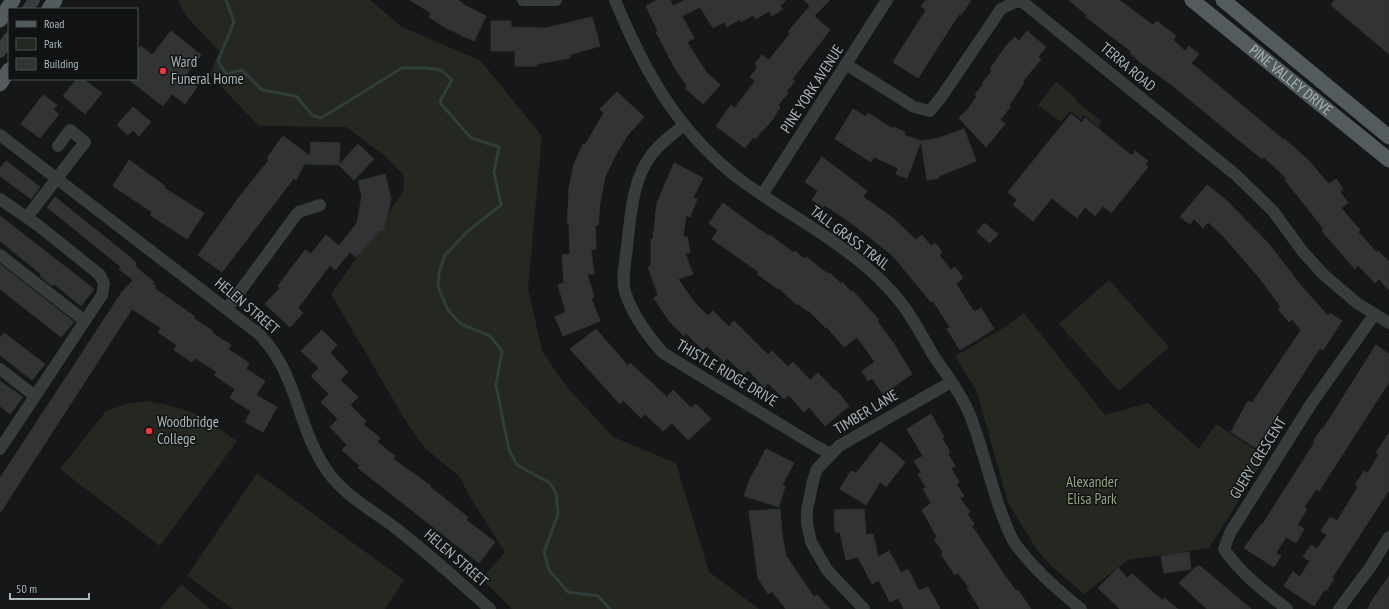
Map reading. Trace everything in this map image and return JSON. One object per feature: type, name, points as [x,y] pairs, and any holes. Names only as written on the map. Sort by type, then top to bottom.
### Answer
[{"type":"main road","points":[[0,20],[13,0]]},
{"type":"main road","name":"PINE VALLEY DRIVE","points":[[1192,0],[1389,160]]},
{"type":"main road","name":"PINE VALLEY DRIVE","points":[[1223,0],[1389,137]]},
{"type":"main road","points":[[0,84],[8,72]]},
{"type":"street","points":[[523,0],[556,0]]},
{"type":"street","name":"TALL GRASS TRAIL","points":[[615,0],[637,53],[662,96],[703,147],[744,183],[851,256],[885,286],[909,314],[963,399],[970,415],[987,472],[1014,541],[1051,583],[1080,609]]},
{"type":"street","name":"PINE YORK AVENUE","points":[[762,195],[847,65],[887,0]]},
{"type":"street","name":"TERRA ROAD","points":[[847,65],[914,107],[930,110],[942,96],[1001,9],[1017,1],[1024,3],[1236,176],[1273,211],[1304,252],[1324,275],[1374,315],[1389,323]]},
{"type":"street","points":[[0,52],[8,40]]},
{"type":"street","name":"THISTLE RIDGE DRIVE","points":[[684,125],[653,153],[637,182],[633,199],[625,265],[625,290],[633,310],[646,334],[663,353],[831,454]]},
{"type":"street","points":[[27,217],[58,179],[85,142],[70,130],[58,146]]},
{"type":"street","name":"HELEN STREET","points":[[0,135],[259,334],[272,347],[280,360],[296,397],[309,439],[318,457],[330,474],[359,503],[380,516],[420,548],[490,609]]},
{"type":"street","points":[[0,199],[27,217],[100,274],[104,284],[102,295],[35,396],[4,432],[0,449]]},
{"type":"street","points":[[227,309],[296,215],[299,212],[320,205]]},
{"type":"street","points":[[0,255],[85,321]]},
{"type":"street","name":"GUERY CRESCENT","points":[[1287,609],[1244,574],[1234,564],[1224,549],[1230,533],[1307,410],[1374,315]]},
{"type":"street","points":[[0,369],[35,396]]},
{"type":"street","name":"TIMBER LANE","points":[[864,609],[827,570],[811,542],[807,523],[809,495],[817,470],[839,446],[851,438],[951,382]]},
{"type":"street","points":[[1339,609],[1371,566],[1389,537]]},
{"type":"green space","points":[[178,0],[370,0],[402,27],[481,61],[542,136],[528,288],[542,351],[566,386],[613,437],[676,463],[709,572],[759,609],[512,609],[482,579],[505,552],[470,497],[459,476],[425,448],[407,423],[331,294],[403,192],[404,176],[386,157],[346,127],[259,126],[210,75],[219,51],[186,16]]},
{"type":"green space","points":[[1056,82],[1102,122],[1098,127],[1084,115],[1081,119],[1070,111],[1061,122],[1038,105]]},
{"type":"green space","points":[[1109,280],[1169,347],[1119,391],[1059,324]]},
{"type":"green space","name":"Alexander Elisa Park","points":[[1024,313],[1105,415],[1148,403],[1199,449],[1216,424],[1266,457],[1209,548],[1128,560],[1084,594],[1050,565],[1037,550],[1008,503],[977,392],[955,356],[1008,325]]},
{"type":"green space","points":[[145,401],[168,405],[199,415],[237,441],[160,546],[60,469],[106,411],[126,404]]},
{"type":"green space","points":[[257,473],[404,580],[385,609],[233,609],[187,576]]},
{"type":"green space","points":[[181,584],[210,609],[160,609]]},
{"type":"building","points":[[410,0],[458,0],[463,3],[462,4],[486,16],[474,41],[446,28],[429,17],[431,13]]},
{"type":"building","points":[[657,0],[670,0],[673,6],[685,0],[786,0],[780,6],[783,9],[772,16],[769,11],[756,19],[753,15],[741,22],[740,19],[727,27],[724,22],[713,28],[700,7],[682,16],[694,38],[687,42],[706,72],[720,85],[703,104],[685,88],[687,86],[676,70],[656,32],[658,31],[646,6]]},
{"type":"building","points":[[804,0],[830,0],[814,16],[830,30],[792,79],[795,81],[786,92],[788,93],[778,105],[780,107],[773,119],[755,139],[753,137],[745,148],[716,126],[731,105],[735,108],[755,81],[750,77],[758,67],[755,64],[762,55],[769,60],[790,34],[788,32],[810,6]]},
{"type":"building","points":[[926,0],[971,0],[961,15],[959,14],[918,78],[893,62],[926,10],[921,6]]},
{"type":"building","points":[[1069,0],[1119,0],[1153,25],[1157,21],[1176,36],[1173,40],[1185,51],[1189,46],[1199,54],[1191,63],[1284,140],[1285,139],[1309,161],[1329,184],[1336,179],[1343,189],[1340,192],[1348,203],[1341,208],[1360,230],[1358,232],[1377,253],[1378,251],[1389,262],[1389,290],[1379,279],[1375,283],[1358,265],[1355,269],[1322,231],[1324,229],[1285,180],[1287,179],[1264,157],[1262,159],[1173,86],[1140,62],[1130,53],[1132,52],[1086,17],[1088,16]]},
{"type":"building","points":[[1335,0],[1389,0],[1389,54],[1331,5]]},
{"type":"building","points":[[592,17],[600,46],[569,55],[570,58],[537,64],[537,66],[515,66],[515,51],[491,51],[491,21],[511,21],[511,27],[546,28]]},
{"type":"building","name":"Ward Funeral Home","points":[[171,31],[201,55],[184,77],[197,87],[185,104],[172,94],[163,106],[129,80],[138,80],[138,50],[141,46],[152,55]]},
{"type":"building","points":[[1027,31],[1046,47],[1038,57],[1041,59],[1023,81],[1024,83],[1009,105],[1010,107],[1000,120],[1005,124],[986,147],[959,118],[968,109],[977,96],[975,94],[984,84],[982,83],[992,71],[990,69],[1006,46],[1015,37],[1019,41]]},
{"type":"building","points":[[76,80],[84,80],[102,93],[85,114],[63,96]]},
{"type":"building","points":[[617,92],[644,117],[627,136],[605,177],[598,225],[595,225],[596,249],[591,249],[594,274],[587,274],[594,297],[591,298],[600,321],[563,336],[555,317],[566,312],[558,285],[564,283],[562,255],[570,254],[569,223],[567,223],[568,194],[574,164],[583,144],[585,145],[604,113],[600,109]]},
{"type":"building","points":[[43,95],[57,105],[53,110],[59,114],[40,138],[21,124]]},
{"type":"building","points":[[133,107],[151,122],[139,136],[133,130],[128,135],[117,125]]},
{"type":"building","points":[[853,109],[866,117],[868,113],[893,129],[893,127],[905,132],[904,135],[921,141],[907,178],[896,174],[898,168],[874,157],[871,162],[835,139]]},
{"type":"building","points":[[1071,114],[1082,123],[1085,118],[1132,156],[1135,151],[1148,161],[1145,165],[1148,167],[1111,213],[1103,206],[1095,216],[1085,207],[1077,218],[1052,198],[1033,221],[1013,205],[1017,200],[1008,192]]},
{"type":"building","points":[[964,129],[976,161],[939,176],[939,178],[927,180],[921,141],[939,138]]},
{"type":"building","points":[[283,136],[310,156],[311,142],[340,143],[339,165],[304,164],[296,180],[294,178],[222,272],[198,255],[240,196],[269,160],[267,158]]},
{"type":"building","points":[[358,144],[374,159],[354,180],[339,165]]},
{"type":"building","points":[[822,157],[867,191],[863,197],[893,218],[916,240],[922,235],[931,246],[935,243],[942,252],[939,255],[951,270],[955,267],[963,278],[956,284],[974,312],[981,308],[994,329],[960,350],[947,329],[950,327],[933,301],[931,302],[893,256],[850,222],[824,205],[823,207],[812,200],[818,191],[805,182]]},
{"type":"building","points":[[129,160],[165,186],[164,188],[204,213],[187,239],[150,215],[152,212],[113,186]]},
{"type":"building","points":[[6,161],[40,187],[31,199],[0,176],[0,168]]},
{"type":"building","points":[[674,163],[703,178],[693,198],[697,199],[690,217],[686,215],[683,237],[687,237],[690,252],[685,253],[693,274],[678,279],[694,302],[708,316],[713,311],[729,327],[734,321],[768,355],[772,351],[788,367],[793,362],[810,380],[818,373],[835,391],[836,390],[849,406],[825,426],[809,407],[804,412],[789,395],[784,399],[768,383],[764,387],[748,370],[744,374],[727,358],[724,362],[707,346],[703,350],[686,333],[684,336],[669,321],[654,298],[658,295],[648,267],[651,266],[651,239],[653,239],[657,203]]},
{"type":"building","points":[[385,174],[391,199],[383,231],[380,230],[356,257],[350,252],[335,270],[330,265],[298,308],[303,313],[290,327],[265,304],[280,288],[278,286],[305,250],[311,254],[326,235],[339,246],[357,223],[362,196],[358,181]]},
{"type":"building","points":[[1207,185],[1226,200],[1268,243],[1303,288],[1328,316],[1330,313],[1342,321],[1323,350],[1320,348],[1256,448],[1231,432],[1248,401],[1252,403],[1301,330],[1292,319],[1289,322],[1278,309],[1281,307],[1261,280],[1226,239],[1208,222],[1203,228],[1194,219],[1190,224],[1180,217]]},
{"type":"building","points":[[55,197],[130,257],[136,263],[137,268],[154,282],[152,284],[156,286],[154,288],[194,316],[193,318],[213,331],[212,333],[231,345],[228,349],[249,363],[246,369],[265,381],[256,395],[277,407],[263,432],[245,422],[251,411],[230,398],[235,389],[214,375],[217,372],[195,358],[192,362],[174,350],[177,345],[158,332],[161,328],[132,309],[0,513],[0,478],[122,292],[133,280],[119,269],[121,267],[47,207]]},
{"type":"building","points":[[723,203],[794,253],[795,251],[804,259],[806,257],[828,274],[830,273],[841,284],[842,282],[851,292],[853,291],[879,320],[877,321],[894,344],[912,374],[883,394],[872,378],[868,381],[862,371],[875,362],[857,337],[844,347],[827,327],[826,328],[808,310],[807,311],[799,304],[797,305],[779,288],[778,289],[757,274],[759,272],[712,239],[718,230],[709,223]]},
{"type":"building","points":[[0,216],[94,289],[81,306],[54,284],[52,286],[40,276],[41,274],[0,241]]},
{"type":"building","points":[[984,223],[998,234],[990,243],[977,232]]},
{"type":"building","points":[[0,264],[74,322],[61,337],[0,289]]},
{"type":"building","points":[[596,329],[628,366],[630,363],[667,397],[673,390],[691,408],[696,404],[711,419],[688,440],[672,423],[663,431],[645,414],[641,418],[623,400],[620,404],[570,349]]},
{"type":"building","points":[[322,330],[337,345],[330,353],[348,372],[340,380],[358,397],[350,405],[366,421],[363,424],[380,438],[377,442],[395,456],[393,459],[431,486],[430,487],[468,517],[466,520],[495,542],[479,563],[358,468],[360,466],[342,450],[347,445],[330,427],[338,419],[321,402],[329,394],[311,376],[319,368],[301,351]]},
{"type":"building","points":[[4,333],[45,364],[32,380],[0,355],[0,338]]},
{"type":"building","points":[[1376,345],[1389,354],[1389,382],[1319,491],[1316,489],[1304,507],[1307,509],[1297,525],[1304,529],[1296,543],[1286,537],[1276,553],[1281,556],[1274,567],[1244,548],[1261,524],[1262,525],[1315,442],[1313,442],[1322,428],[1323,429]]},
{"type":"building","points":[[0,381],[23,397],[10,414],[0,406]]},
{"type":"building","points":[[931,414],[944,437],[942,438],[950,452],[948,454],[955,466],[951,468],[959,482],[956,484],[964,496],[960,498],[970,512],[967,514],[974,524],[972,526],[1005,576],[1016,591],[1018,590],[1031,609],[980,609],[967,588],[969,587],[958,573],[955,575],[941,554],[943,552],[934,539],[937,537],[922,510],[931,503],[923,489],[926,487],[918,474],[921,472],[914,461],[923,456],[907,429]]},
{"type":"building","points":[[1389,433],[1389,490],[1332,578],[1334,579],[1326,591],[1324,590],[1314,606],[1284,586],[1293,572],[1300,577],[1310,561],[1303,557],[1311,545],[1317,549],[1327,535],[1321,531],[1330,517],[1337,521],[1358,487],[1355,485],[1364,471],[1368,473],[1379,454],[1376,453]]},
{"type":"building","points":[[881,442],[905,462],[886,487],[880,482],[866,505],[840,489],[851,471],[856,473]]},
{"type":"building","points":[[766,449],[794,463],[782,485],[785,486],[779,507],[744,496],[751,476]]},
{"type":"building","points":[[780,509],[786,556],[814,597],[817,595],[830,609],[786,609],[772,591],[768,594],[758,578],[749,511]]},
{"type":"building","points":[[864,509],[866,535],[873,534],[878,557],[889,551],[901,573],[908,569],[919,591],[928,587],[940,609],[904,609],[898,598],[890,602],[879,580],[872,584],[858,557],[846,560],[840,532],[835,532],[834,510]]},
{"type":"building","points":[[1189,552],[1191,569],[1164,573],[1161,556]]},
{"type":"building","points":[[1197,566],[1200,566],[1251,609],[1207,609],[1179,583]]},
{"type":"building","points":[[1118,568],[1127,578],[1132,574],[1163,601],[1164,598],[1178,609],[1120,609],[1098,588]]},
{"type":"building","points":[[1389,576],[1389,609],[1368,609],[1371,602]]},
{"type":"waterway","points":[[226,0],[234,22],[218,61],[226,74],[242,70],[262,90],[296,96],[312,115],[321,118],[402,68],[427,68],[441,70],[452,80],[440,101],[442,105],[471,138],[499,147],[494,172],[501,205],[468,231],[445,255],[439,273],[438,287],[448,310],[461,324],[490,336],[502,351],[496,385],[509,450],[517,465],[550,483],[556,493],[558,514],[544,552],[549,570],[568,592],[598,596],[610,609]]},
{"type":"place","name":"Ward Funeral Home","points":[[163,71]]},
{"type":"place","name":"Woodbridge College","points":[[149,431]]}]
